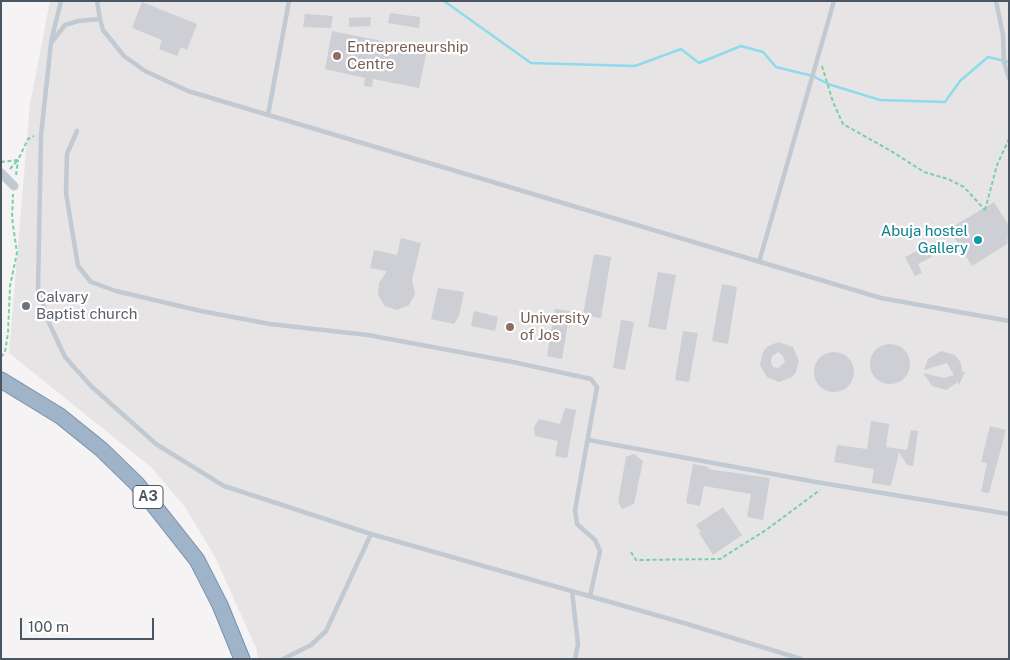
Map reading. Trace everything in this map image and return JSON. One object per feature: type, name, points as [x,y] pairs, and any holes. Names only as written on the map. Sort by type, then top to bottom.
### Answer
[{"type":"highway","name":"A3","points":[[1,380],[60,416],[101,449],[137,484],[196,560],[220,605],[242,659]]},
{"type":"street","points":[[1,173],[14,186]]},
{"type":"lane","points":[[61,1],[51,43],[41,135],[38,290],[50,325],[65,357],[91,386],[156,444],[224,486],[371,534],[802,659]]},
{"type":"lane","points":[[97,1],[103,30],[115,46],[145,71],[188,91],[881,298],[1009,321]]},
{"type":"lane","points":[[268,115],[289,1]]},
{"type":"lane","points":[[759,262],[834,1]]},
{"type":"lane","points":[[996,1],[1004,35],[1004,62],[1009,78]]},
{"type":"lane","points":[[51,43],[65,25],[78,21],[100,19]]},
{"type":"lane","points":[[77,131],[67,154],[66,193],[78,266],[91,282],[116,292],[201,311],[270,324],[368,335],[513,362],[591,379],[598,387],[575,510],[577,524],[595,540],[600,550],[590,596]]},
{"type":"lane","points":[[589,440],[828,484],[1009,514]]},
{"type":"lane","points":[[283,659],[311,645],[326,631],[371,534]]},
{"type":"lane","points":[[572,591],[578,644],[575,659]]},
{"type":"path","points":[[818,56],[833,102],[844,124],[891,150],[924,172],[948,179],[964,187],[985,210],[997,165],[1009,139]]},
{"type":"path","points":[[1,357],[5,352],[7,343],[10,286],[16,253],[12,218],[18,160],[30,136],[41,135]]},
{"type":"path","points":[[1,162],[18,160]]},
{"type":"path","points":[[631,552],[636,560],[720,559],[766,530],[828,484]]},
{"type":"shaded area","name":"University of Jos","points":[[50,1],[1009,1],[1009,659],[258,659],[257,650],[215,557],[185,507],[151,467],[9,353],[30,104]]},
{"type":"building","points":[[142,2],[197,24],[187,50],[181,47],[177,56],[159,49],[162,40],[132,28]]},
{"type":"building","points":[[390,13],[420,17],[419,28],[388,23]]},
{"type":"building","points":[[305,14],[333,16],[331,28],[303,27]]},
{"type":"building","points":[[371,17],[370,26],[349,27],[349,18]]},
{"type":"building","points":[[332,31],[427,50],[419,88],[373,79],[372,87],[364,86],[365,78],[325,69]]},
{"type":"building","name":"Abuja hostel Gallery","points":[[994,202],[1009,226],[1007,244],[972,266],[949,229]]},
{"type":"building","points":[[401,238],[421,243],[412,280],[415,294],[409,305],[397,310],[385,306],[378,295],[379,283],[387,271],[370,268],[374,250],[397,255]]},
{"type":"building","points":[[927,246],[932,257],[918,264],[922,273],[915,276],[905,257]]},
{"type":"building","points":[[594,254],[611,257],[601,318],[583,315]]},
{"type":"building","points":[[658,272],[676,275],[666,330],[648,327]]},
{"type":"building","points":[[722,284],[737,287],[728,344],[712,341]]},
{"type":"building","points":[[438,288],[464,292],[459,316],[454,324],[431,319]]},
{"type":"building","points":[[555,309],[570,311],[562,359],[547,356]]},
{"type":"building","points":[[474,311],[498,317],[495,331],[471,326]]},
{"type":"building","points":[[621,320],[634,322],[625,370],[613,368]]},
{"type":"building","points":[[683,331],[698,333],[689,382],[675,380]]},
{"type":"building","points":[[778,342],[793,347],[799,361],[796,372],[792,377],[779,382],[767,377],[760,365],[763,352],[767,347]],"holes":[[[778,352],[783,356],[785,362],[778,368],[773,367],[771,362],[772,356]]]},
{"type":"building","points":[[890,344],[904,350],[910,364],[904,378],[890,384],[876,378],[870,364],[876,350]]},
{"type":"building","points":[[941,351],[955,355],[961,363],[962,372],[965,372],[959,385],[958,382],[946,390],[932,386],[923,373],[944,378],[954,375],[947,363],[924,370],[928,359]]},
{"type":"building","points":[[834,352],[848,358],[854,372],[848,386],[834,392],[820,386],[814,372],[820,358]]},
{"type":"building","points":[[565,408],[576,410],[567,458],[555,456],[558,441],[535,436],[534,427],[539,419],[560,424]]},
{"type":"building","points":[[871,421],[889,424],[886,447],[907,450],[911,430],[918,431],[913,466],[907,465],[899,452],[891,486],[872,483],[874,469],[834,462],[837,445],[867,449]]},
{"type":"building","points":[[990,426],[1006,430],[989,493],[981,492],[987,463],[981,462]]},
{"type":"building","points":[[634,454],[643,461],[634,504],[622,509],[618,502],[626,457]]},
{"type":"building","points":[[693,464],[708,467],[708,469],[770,478],[763,520],[747,517],[751,494],[704,486],[700,506],[686,503]]},
{"type":"building","points":[[723,507],[742,535],[713,555],[696,525]]},
{"type":"waterway","points":[[444,1],[531,63],[635,66],[681,49],[699,63],[741,46],[763,52],[776,67],[813,76],[828,84],[880,100],[945,102],[960,81],[988,57],[1009,62]]},
{"type":"place","name":"Entrepreneurship Centre","points":[[337,56]]},
{"type":"place","name":"Abuja hostel Gallery","points":[[978,240]]},
{"type":"place","name":"Calvary Baptist church","points":[[26,306]]},
{"type":"place","name":"University of Jos","points":[[510,327]]}]
